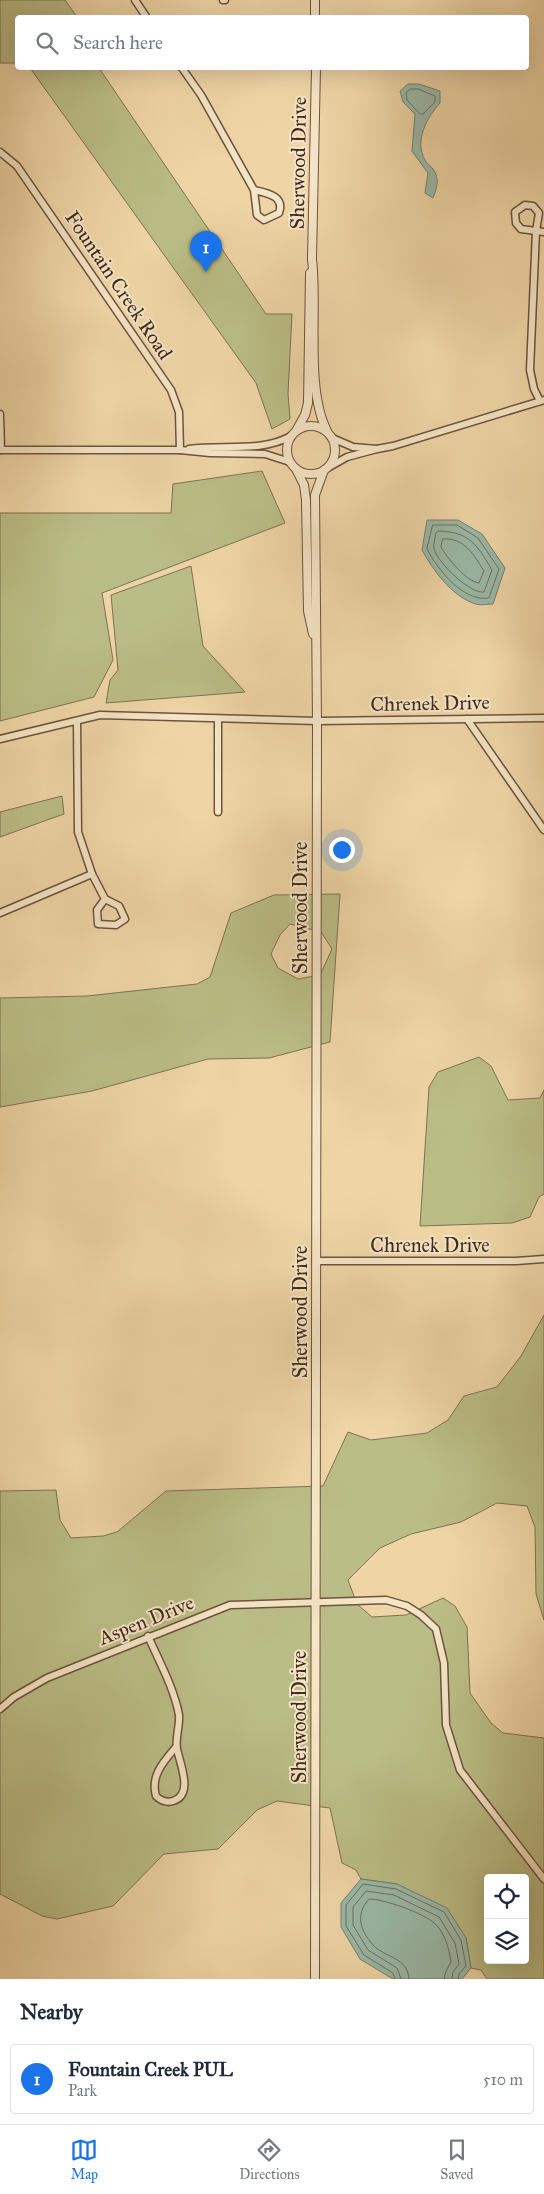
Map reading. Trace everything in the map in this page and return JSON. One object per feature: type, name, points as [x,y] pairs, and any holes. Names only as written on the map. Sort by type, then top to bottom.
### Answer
[{"type":"street","points":[[135,0],[145,15]]},
{"type":"street","points":[[315,0],[315,15]]},
{"type":"street","points":[[183,70],[200,95],[254,190],[257,215],[264,220],[279,214],[281,208],[280,201],[275,196],[254,190]]},
{"type":"street","name":"Sherwood Drive","points":[[316,70],[312,259],[317,406],[327,431]]},
{"type":"street","name":"Fountain Creek Road","points":[[0,152],[18,166],[171,390],[179,412],[180,450]]},
{"type":"street","points":[[0,414],[1,450],[180,450],[210,453],[265,454],[290,462],[296,469],[310,474],[324,470],[347,457],[393,446],[542,401],[534,389],[530,370],[536,231],[539,213],[533,206],[521,206],[515,212],[516,223],[522,229],[536,231],[544,232]]},
{"type":"street","name":"Sherwood Drive","points":[[294,433],[305,414],[308,402],[308,308],[312,259]]},
{"type":"street","points":[[180,450],[209,446],[276,443],[312,426],[327,431],[332,438],[335,452],[329,465],[324,470]]},
{"type":"street","points":[[290,462],[287,449],[294,433]]},
{"type":"street","points":[[332,438],[347,445],[377,449]]},
{"type":"street","name":"Sherwood Drive","points":[[296,469],[305,492],[308,611],[317,646]]},
{"type":"street","name":"Sherwood Drive","points":[[315,1979],[316,495],[324,470]]},
{"type":"street","name":"Chrenek Drive","points":[[0,739],[100,716],[317,721],[544,718]]},
{"type":"street","points":[[218,719],[218,812]]},
{"type":"street","points":[[467,719],[544,830]]},
{"type":"street","points":[[77,721],[78,832],[92,874],[105,899],[119,906],[125,919],[116,925],[98,924],[97,910],[105,899]]},
{"type":"street","points":[[0,913],[92,874]]},
{"type":"street","name":"Chrenek Drive","points":[[316,1261],[516,1261],[544,1259]]},
{"type":"street","name":"Aspen Drive","points":[[0,1709],[14,1697],[47,1678],[148,1636],[230,1605],[386,1600],[407,1606],[421,1614],[436,1629],[444,1663],[446,1725],[460,1770],[544,1879]]},
{"type":"street","points":[[148,1636],[174,1697],[179,1717],[176,1747],[184,1777],[184,1788],[180,1797],[174,1801],[166,1802],[156,1796],[153,1787],[156,1775],[176,1747]]},
{"type":"green space","points":[[0,0],[65,0],[76,15],[15,15],[15,63],[0,63]]},
{"type":"green space","points":[[31,70],[100,70],[266,314],[292,314],[288,394],[290,419],[272,429],[256,383]]},
{"type":"green space","points":[[262,471],[285,523],[102,593],[113,660],[94,697],[0,721],[0,513],[171,513],[173,484]]},
{"type":"green space","points":[[191,566],[203,646],[245,692],[106,703],[110,680],[118,670],[111,595]]},
{"type":"green space","points":[[62,796],[64,814],[0,837],[0,812]]},
{"type":"green space","points":[[340,894],[330,1042],[269,1058],[208,1059],[92,1091],[0,1107],[0,998],[87,996],[197,984],[210,977],[231,913],[274,895]],"holes":[[[290,924],[321,932],[332,949],[320,975],[298,979],[278,968],[271,954],[280,935]]]},
{"type":"green space","points":[[479,1057],[491,1066],[508,1100],[540,1098],[544,1090],[544,1194],[539,1197],[530,1217],[512,1223],[420,1226],[429,1087],[438,1072]]},
{"type":"green space","points":[[544,1315],[544,1620],[536,1594],[535,1527],[527,1506],[497,1503],[461,1522],[411,1534],[380,1548],[348,1580],[357,1604],[372,1617],[406,1615],[443,1598],[455,1606],[467,1627],[470,1693],[491,1723],[503,1733],[544,1738],[544,1979],[487,1979],[481,1970],[471,1968],[466,1938],[397,1884],[361,1879],[356,1870],[342,1863],[330,1808],[277,1801],[257,1810],[218,1849],[164,1854],[113,1906],[57,1919],[42,1916],[0,1894],[0,1491],[56,1490],[60,1520],[71,1538],[103,1536],[117,1532],[166,1491],[323,1486],[348,1432],[371,1440],[427,1433],[448,1420],[464,1396],[497,1387],[521,1356]]},
{"type":"water","points":[[408,84],[419,84],[440,91],[440,103],[427,122],[421,137],[422,153],[437,176],[437,187],[433,198],[425,193],[428,173],[412,151],[415,114],[403,102],[400,91]]},
{"type":"water","points":[[427,520],[458,520],[482,534],[505,568],[493,604],[473,603],[457,594],[443,581],[422,550]]},
{"type":"water","points":[[361,1879],[397,1884],[447,1908],[466,1938],[471,1968],[462,1979],[393,1979],[360,1959],[341,1927],[341,1903]]},
{"type":"place","name":"Fountain Creek PUL","points":[[206,272]]}]
